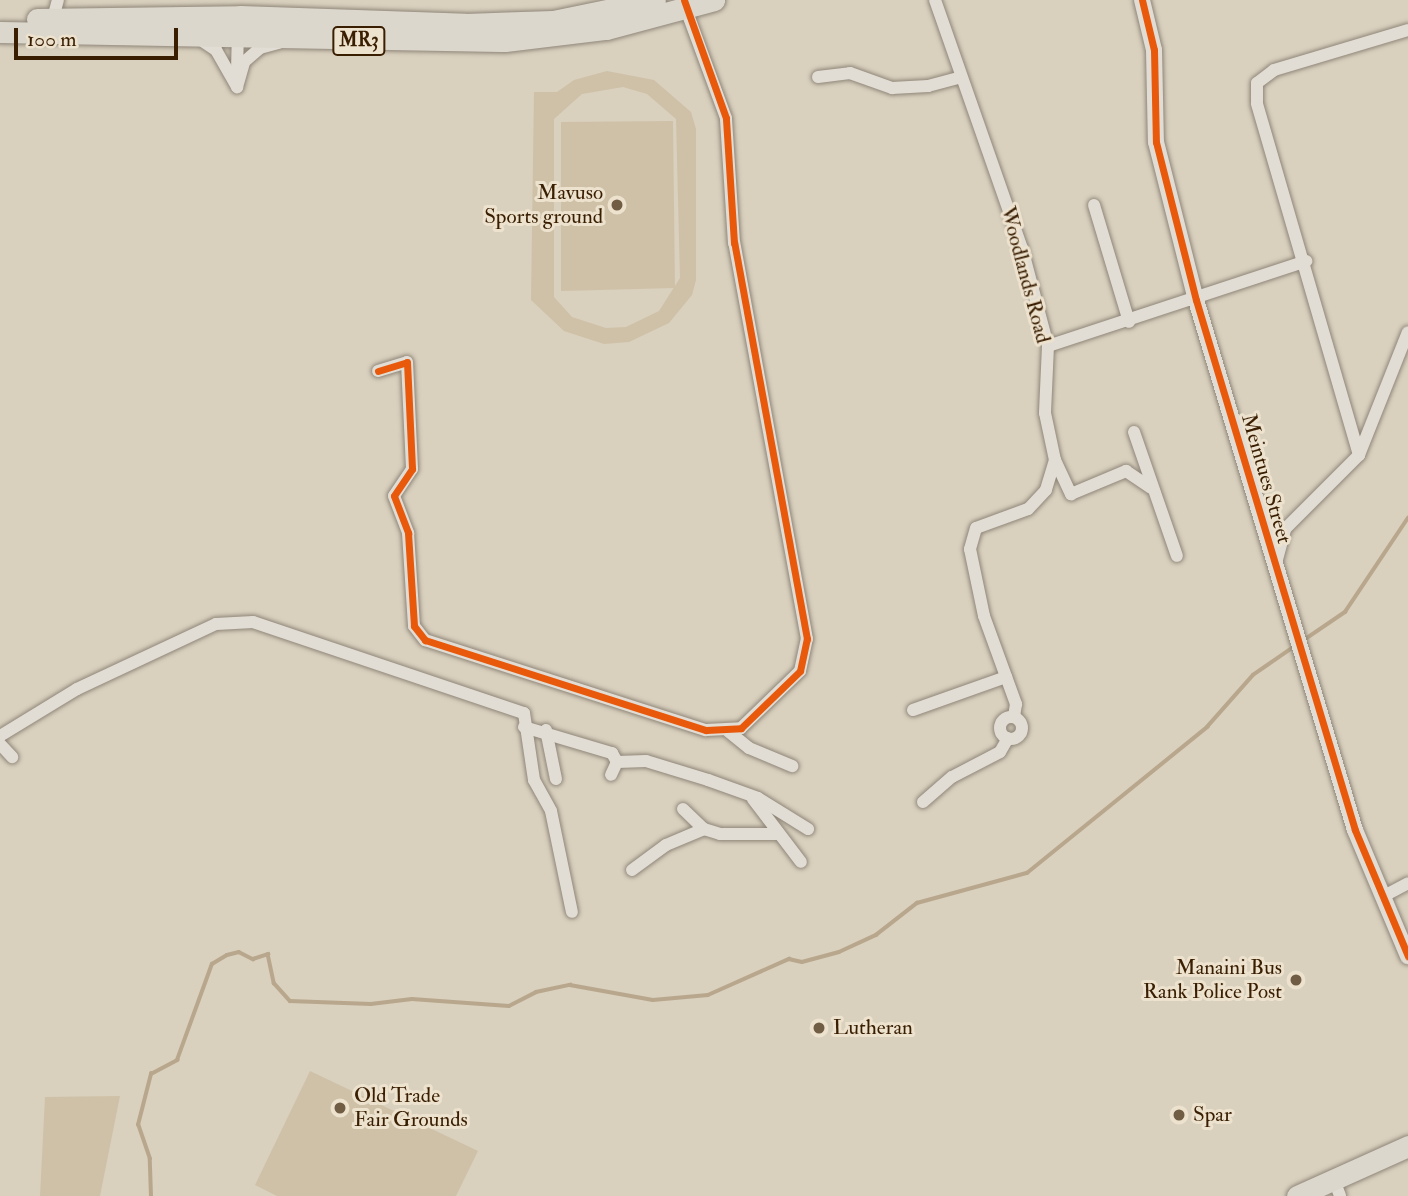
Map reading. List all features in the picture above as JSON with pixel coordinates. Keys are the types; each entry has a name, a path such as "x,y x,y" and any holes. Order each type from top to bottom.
{"main road":[{"name":"MR3","path":"0,18 240,16 465,24 553,20 655,0"},
{"name":"MR3","path":"0,32 54,17 198,37 237,39 553,37 714,0"},
{"path":"1297,1196 1337,1188 1408,1146"}],"street":[{"name":"Woodlands Road","path":"935,0 1022,248 1048,346 1045,413 1055,460 1071,494 1126,471 1151,488"},
{"name":"Meintues Street","path":"1142,0 1154,50 1156,142 1196,300 1311,686 1342,770 1355,830 1408,956"},
{"path":"378,371 407,362 412,469 394,496 408,533 414,626 425,640 693,726 728,731 741,728 800,671 807,639 734,243 726,118 684,5"},
{"path":"237,88 240,16"},
{"path":"1359,455 1306,261 1256,103 1257,83 1274,70 1408,30"},
{"path":"198,37 216,50 237,88"},
{"path":"237,88 244,62 260,48 335,40"},
{"path":"818,77 850,73 892,88 928,86 961,76"},
{"path":"1094,205 1129,323"},
{"path":"1048,346 1129,323 1306,261"},
{"path":"1275,569 1285,529 1359,455 1408,332"},
{"path":"1134,432 1151,488 1177,556"},
{"path":"923,802 952,777 1000,752 1008,738 1000,725 1014,718 1016,704 984,616 971,549 976,528 1028,509 1046,490 1055,460"},
{"path":"0,736 77,690 231,621 253,622 524,713 534,780 551,811 572,912"},
{"path":"913,710 1006,677"},
{"path":"524,727 546,730 600,747 617,762 646,761 747,795 808,829"},
{"path":"546,730 556,779"},
{"path":"728,731 749,748 792,766"},
{"path":"0,744 12,757"},
{"path":"611,775 617,762"},
{"path":"747,795 801,862"},
{"path":"683,809 704,829 741,836 778,834"},
{"path":"632,870 666,845 704,829"},
{"path":"1384,896 1408,883"}],"shaded area":[{"path":"607,71 654,80 691,112 696,129 696,280 692,295 669,323 629,342 604,344 564,331 531,300 534,92 557,92 574,80","holes":["623,87 647,94 676,119 680,278 659,311 626,327 606,328 572,317 554,297 554,119 582,94"]},
{"name":"Mavuso Sports ground","path":"673,121 675,288 561,291 561,122"},
{"name":"Old Trade Fair Grounds","path":"310,1071 478,1151 456,1196 277,1196 255,1185"},
{"path":"120,1096 100,1196 40,1196 45,1097"}],"waterway":[{"path":"1304,640 1345,612 1408,518"},
{"path":"151,1196 150,1159 138,1125 151,1074 177,1060 212,964 227,955 239,952 253,959 268,954 274,983 290,1001 371,1004 412,999 509,1006 536,992 570,985 653,1000 708,995 789,959 802,962 839,952 876,935 917,903 1027,873 1207,727 1253,675 1295,646"}],"cycle path":[{"path":"378,371 407,362 412,469 394,496 408,533 414,626 425,640 706,730 741,728 800,671 807,639 734,243 726,118 684,0"},
{"path":"1142,0 1154,50 1156,142 1196,300 1355,830 1408,956"}],"place":[{"name":"Mavuso Sports ground","path":"617,205"},
{"name":"Manaini Bus Rank Police Post","path":"1296,980"},
{"name":"Lutheran","path":"819,1028"},
{"name":"Old Trade Fair Grounds","path":"340,1108"},
{"name":"Spar","path":"1179,1115"}]}
